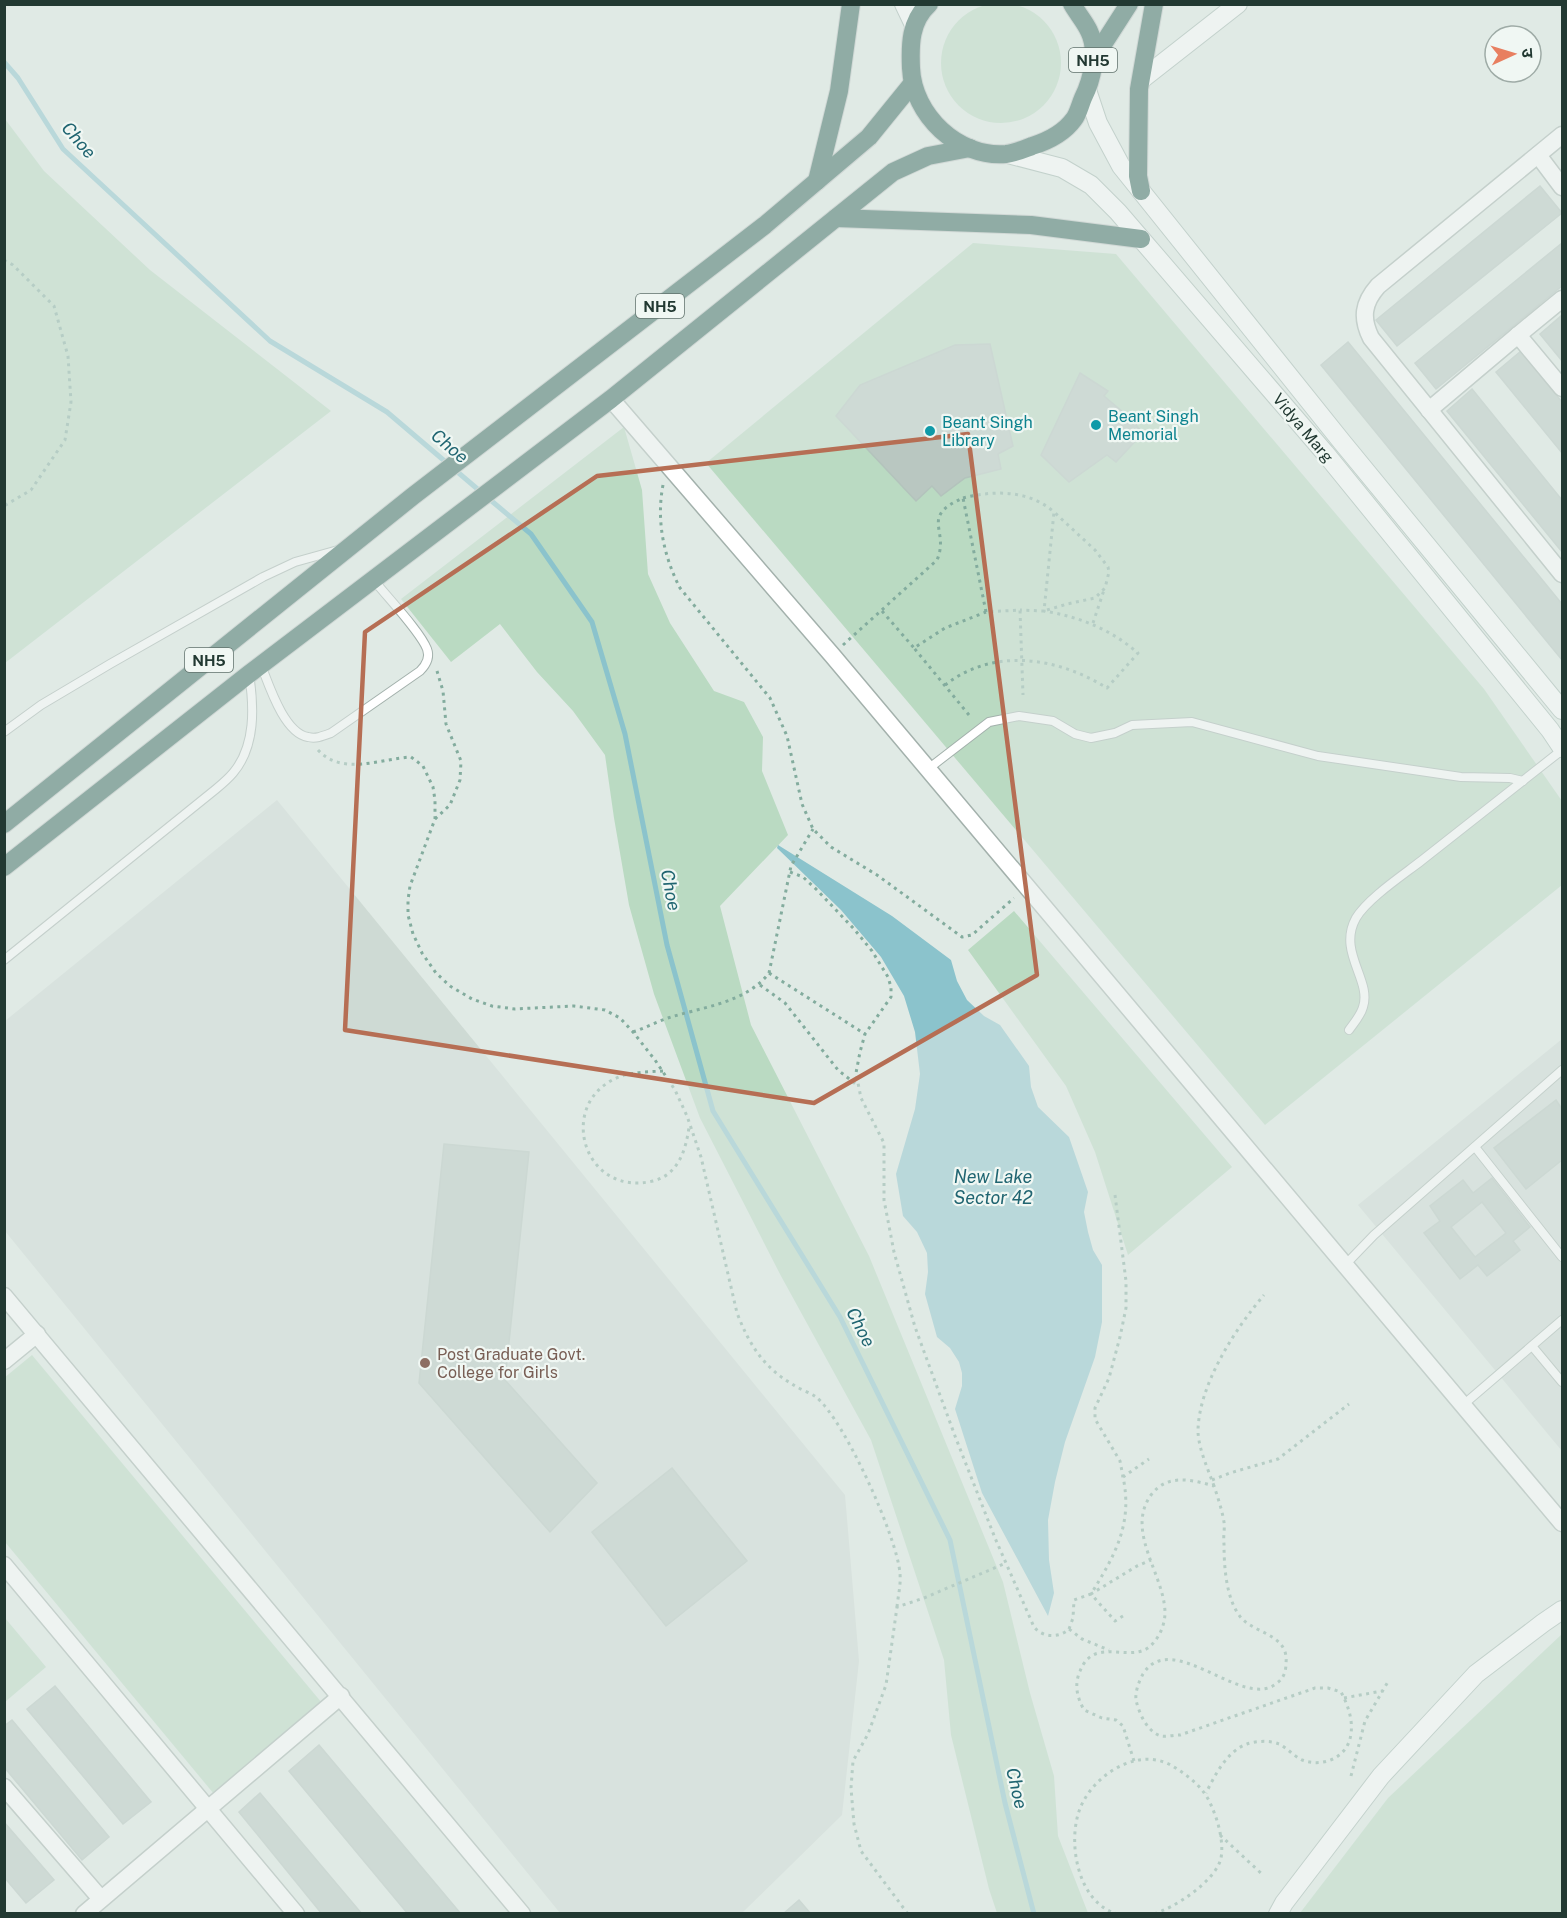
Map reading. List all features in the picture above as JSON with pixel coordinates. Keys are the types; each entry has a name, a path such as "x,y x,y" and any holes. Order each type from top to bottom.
{"highway":[{"path":"817,181 839,91 851,4"},
{"name":"NH5","path":"929,4 914,25 910,45 912,84 925,113 943,132 970,148 988,153 1008,154 1051,140 1075,119 1087,90 1094,47 1090,32 1072,4"},
{"name":"NH5","path":"1093,60 1129,4"},
{"path":"1141,191 1138,165 1141,80 1154,4"},
{"name":"NH5","path":"4,824 413,496 765,225 869,136 912,84"},
{"name":"NH5","path":"4,867 255,669 611,399 893,172 928,156 970,148"},
{"path":"836,218 1031,225 1141,239"}],"main road":[{"path":"904,4 914,25"},
{"path":"1141,80 1238,4"},
{"name":"Vidya Marg","path":"1087,90 1102,131 1121,166 1342,442 1563,710"},
{"name":"Vidya Marg","path":"1008,154 1062,168 1091,185 1141,239 1325,453 1563,749"},
{"path":"1278,1914 1381,1776 1476,1674 1563,1610"}],"street":[{"path":"1563,135 1378,286 1366,303 1364,320 1371,338 1563,574"},
{"path":"1538,155 1563,187"},
{"path":"1429,410 1563,299"},
{"path":"1518,334 1563,388"},
{"path":"611,399 832,655 1563,1522"},
{"path":"4,1296 522,1914"},
{"path":"4,1360 37,1334"},
{"path":"4,1565 296,1914"},
{"path":"84,1914 341,1696"},
{"path":"4,1787 101,1899"}],"lane":[{"path":"4,732 41,705 100,669 263,577 295,562 350,546"},
{"path":"255,669 293,728 306,737 316,738 331,733 420,671 426,664 427,650 373,579"},
{"path":"4,960 234,772 246,751 251,731 255,669"},
{"path":"928,769 989,722 1019,716 1053,721 1075,734 1091,738 1115,734 1132,725 1192,722 1318,756 1461,777 1510,778 1523,781"},
{"path":"1349,1030 1363,1009 1365,998 1350,946 1350,932 1356,917 1372,900 1563,749"},
{"path":"1346,1264 1374,1235 1563,1070"},
{"path":"1475,1147 1563,1257"},
{"path":"1462,1405 1563,1320"},
{"path":"1532,1346 1563,1382"}],"path":[{"path":"4,260 13,265 54,306 68,356 71,402 65,440 31,490 4,506"},
{"path":"669,468 663,488 661,522 663,544 670,570 680,588 770,698 787,736 802,804 813,829 831,847 877,875 962,937 972,935 1026,887"},
{"path":"832,655 937,560 941,546 939,515 948,506 963,498 990,494 1017,494 1031,497 1045,504 1095,550 1108,567 1108,580 1092,624"},
{"path":"963,498 986,612"},
{"path":"1044,611 1054,512"},
{"path":"1044,611 1095,598 1105,588"},
{"path":"914,648 945,628 986,612 1020,610 1070,615 1111,634 1138,653 1107,688 1085,675 1064,667 1022,660 995,662 981,666 945,685"},
{"path":"1020,610 1023,695"},
{"path":"882,611 969,715"},
{"path":"427,650 440,678 446,724 461,761 460,780 450,805 435,819"},
{"path":"306,737 325,757 335,761 364,764 411,758 423,766 433,787 435,819 410,886 408,915 413,934 422,953 436,973 450,986 472,999 492,1006 515,1009 574,1006 605,1010 620,1018 633,1032 675,1090 701,1157 737,1313 746,1337 770,1370 817,1398 839,1428 862,1467 893,1543 901,1575 886,1685 868,1734 853,1761 851,1788 854,1824 861,1851 908,1914"},
{"path":"633,1032 666,1019 742,996 760,985 769,973 791,866 813,829"},
{"path":"790,873 803,877 854,929 882,966 891,987 891,997 866,1034 856,1073 861,1098 884,1143 883,1183 887,1217 903,1288 959,1446 1006,1563 1038,1632 1059,1635 1069,1629 1073,1618 1074,1600 1091,1594 1151,1560"},
{"path":"769,973 866,1034"},
{"path":"760,985 785,1003 838,1070 859,1087"},
{"path":"663,1071 623,1075 607,1083 594,1095 585,1111 586,1147 594,1162 605,1175 624,1183 640,1184 659,1179 672,1171 684,1153 689,1124"},
{"path":"1091,1594 1119,1543 1128,1498 1120,1461 1095,1419 1095,1408 1109,1378 1126,1308 1126,1281 1115,1195"},
{"path":"1206,1793 1223,1763 1244,1745 1278,1743 1303,1760 1330,1761 1339,1756 1348,1743 1351,1730 1350,1713 1341,1692 1328,1688 1315,1688 1180,1735 1162,1736 1150,1729 1142,1716 1136,1698 1139,1682 1147,1669 1158,1662 1184,1661 1234,1684 1253,1690 1266,1689 1277,1684 1286,1673 1287,1656 1276,1638 1252,1628 1239,1616 1232,1600 1226,1573 1224,1524 1198,1434 1207,1390 1234,1337 1251,1310 1264,1295"},
{"path":"1212,1480 1278,1459 1348,1404"},
{"path":"1123,1477 1149,1459"},
{"path":"1069,1629 1089,1642 1111,1650 1129,1653 1142,1652 1153,1644 1163,1625 1165,1612 1141,1516 1145,1504 1156,1489 1179,1479 1214,1486"},
{"path":"897,1606 924,1598 1006,1563"},
{"path":"1091,1594 1115,1621 1123,1616"},
{"path":"1111,1650 1096,1653 1087,1659 1076,1679 1077,1692 1084,1710 1102,1718 1116,1720 1123,1726 1134,1761"},
{"path":"1351,1776 1365,1721 1389,1680"},
{"path":"1344,1698 1382,1691"},
{"path":"1118,1914 1099,1904 1081,1881 1075,1850 1077,1817 1083,1802 1098,1782 1122,1765 1147,1759 1166,1761 1192,1779 1206,1793 1220,1835 1221,1860 1204,1882 1167,1910 1152,1914"},
{"path":"1220,1835 1263,1875"}],"highlighted area":[{"path":"968,434 1037,975 814,1103 345,1030 365,632 597,476"}],"shaded area":[{"name":"Post Graduate Govt. College for Girls","path":"277,800 845,1495 859,1661 842,1815 742,1913 560,1913 5,1231 5,1021"},
{"path":"1562,1039 1562,1451 1358,1205"}],"green space":[{"path":"1001,3 1024,7 1044,20 1057,40 1061,63 1057,86 1044,106 1024,119 1001,123 978,119 958,106 945,86 941,63 945,40 958,20 978,7"},
{"path":"5,119 44,171 150,270 331,411 5,663"},
{"path":"973,243 1116,254 1484,689 1562,801 1562,885 1265,1125 706,463"},
{"path":"624,427 642,490 648,574 670,623 714,691 744,702 763,737 762,771 788,835 720,906 751,1025 869,1256 1003,1582 1030,1693 1054,1776 1058,1836 1088,1913 997,1913 951,1735 944,1660 871,1440 781,1276 700,1118 654,994 629,905 605,755 573,711 537,672 500,624 451,662 401,599"},
{"path":"1014,911 1232,1167 1128,1255 1095,1152 1066,1086 968,950"},
{"path":"32,1355 322,1703 214,1794 5,1542 4,1378"},
{"path":"5,1618 46,1667 4,1702"},
{"path":"1562,1634 1562,1913 1300,1913 1388,1798"}],"water":[{"name":"New Lake Sector 42","path":"778,845 892,916 951,960 957,981 967,1000 984,1016 1000,1025 1029,1066 1031,1087 1038,1107 1069,1137 1088,1192 1084,1212 1088,1232 1093,1250 1102,1265 1102,1322 1095,1357 1065,1442 1048,1520 1049,1560 1054,1593 1048,1616 982,1493 955,1409 962,1386 959,1362 950,1348 937,1337 925,1294 928,1272 927,1253 917,1232 903,1216 896,1174 915,1109 920,1074 915,1032 904,996 881,957 841,910 777,848"}],"building":[{"path":"1540,186 1562,213 1397,346 1376,320"},
{"path":"1562,243 1562,286 1436,389 1415,363"},
{"path":"1561,316 1562,318 1562,361 1540,334"},
{"path":"1348,342 1562,604 1562,660 1321,365"},
{"name":"Beant Singh Library","path":"990,344 1013,446 998,454 1001,469 965,478 941,496 932,486 916,501 836,416 860,385 955,345"},
{"path":"1521,351 1562,402 1562,453 1496,372"},
{"name":"Beant Singh Memorial","path":"1080,373 1108,391 1104,396 1130,418 1143,433 1116,462 1107,455 1069,482 1041,455"},
{"path":"1472,389 1562,500 1562,552 1447,411"},
{"path":"1556,1100 1562,1109 1562,1160 1526,1189 1494,1148"},
{"path":"444,1144 529,1152 505,1380 597,1483 550,1532 419,1383"},
{"path":"1492,1178 1530,1227 1513,1241 1520,1250 1487,1276 1478,1265 1460,1279 1424,1233 1440,1221 1430,1206 1463,1180 1473,1193","holes":["1482,1202 1506,1233 1475,1257 1451,1227"]},
{"path":"672,1468 747,1561 666,1626 592,1532"},
{"path":"55,1686 151,1802 123,1824 27,1709"},
{"path":"12,1720 109,1837 82,1860 4,1767 4,1726"},
{"path":"319,1745 461,1914 408,1914 289,1771"},
{"path":"260,1793 362,1914 322,1914 239,1812"},
{"path":"4,1822 54,1880 26,1903 4,1877"},
{"path":"799,1900 811,1914 783,1914"}],"waterway":[{"name":"Choe","path":"4,62 18,78 63,149 270,341 387,412 481,492"},
{"name":"Choe","path":"488,498 531,534 592,622 625,734 667,945 713,1111 840,1317 950,1540 1005,1803 1034,1914"}],"place":[{"name":"Beant Singh Memorial","path":"1096,425"},
{"name":"Beant Singh Library","path":"930,431"},
{"name":"Post Graduate Govt. College for Girls","path":"425,1363"}]}
